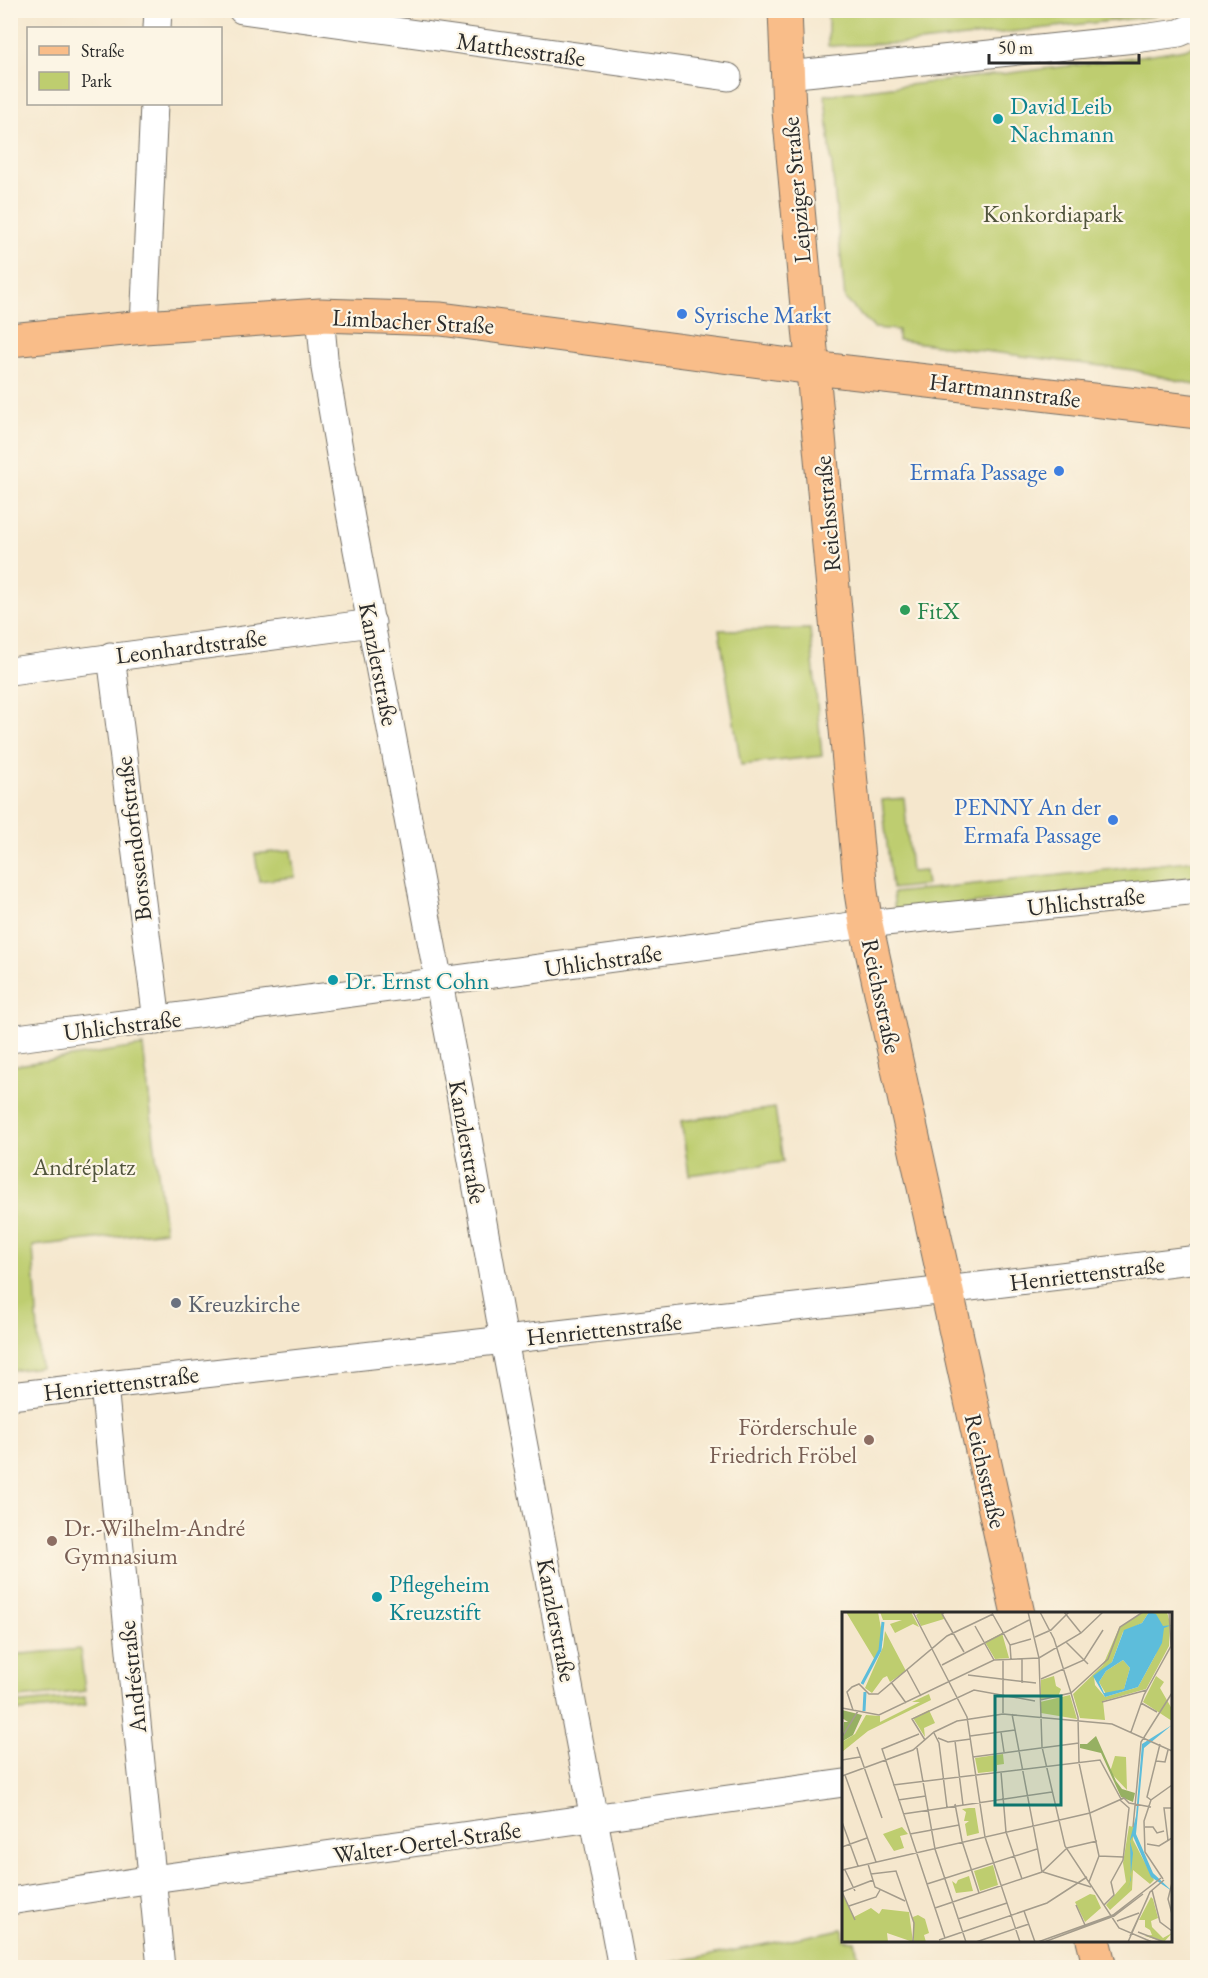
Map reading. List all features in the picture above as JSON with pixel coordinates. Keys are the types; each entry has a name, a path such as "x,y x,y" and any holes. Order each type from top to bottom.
{"main road":[{"name":"Leipziger Straße","path":"785,10 787,75 813,368"},
{"name":"Limbacher Straße","path":"10,340 144,327 320,315 381,316 474,322 813,368"},
{"name":"Hartmannstraße","path":"813,368 1197,412"},
{"name":"Reichsstraße","path":"813,368 861,892 866,924 1018,1612"},
{"path":"1093,1942 1100,1968"}],"street":[{"path":"158,10 158,27"},
{"name":"Matthesstraße","path":"242,10 728,77"},
{"path":"787,75 1135,39 1179,33 1197,25"},
{"path":"144,327 154,105"},
{"name":"Kanzlerstraße","path":"320,315 325,368 351,518 622,1968"},
{"name":"Leonhardtstraße","path":"10,671 372,623"},
{"name":"Borssendorfstraße","path":"111,656 157,1021"},
{"name":"Uhlichstraße","path":"10,1040 866,924 1197,890"},
{"name":"Henriettenstraße","path":"10,1396 946,1290 1197,1259"},
{"name":"Andréstraße","path":"104,1386 161,1968"},
{"name":"Walter-Oertel-Straße","path":"10,1901 153,1879 842,1784"}],"green space":[{"path":"828,11 1154,11 1155,16 911,43 828,46"},
{"name":"Konkordiapark","path":"1197,44 1197,385 1133,370 898,340 898,330 874,328 845,299 825,95 1102,62 1185,49"},
{"path":"810,629 822,756 741,765 719,630"},
{"path":"904,798 911,872 925,871 927,885 892,889 882,800"},
{"path":"291,850 295,877 259,881 255,854"},
{"path":"1197,860 1197,877 895,913 893,893"},
{"name":"Andréplatz","path":"143,1046 165,1231 33,1246 40,1367 11,1371 11,1066"},
{"path":"775,1108 783,1162 689,1175 681,1121"},
{"path":"80,1649 85,1691 11,1699 11,1655"},
{"path":"85,1697 86,1705 11,1712 11,1704"},
{"path":"842,1929 842,1942 855,1942 860,1967 649,1967"}],"place":[{"name":"David Leib Nachmann","path":"998,119"},
{"name":"Syrische Markt","path":"682,314"},
{"name":"Ermafa Passage","path":"1059,471"},
{"name":"FitX","path":"905,610"},
{"name":"PENNY An der Ermafa Passage","path":"1113,820"},
{"name":"Dr. Ernst Cohn","path":"333,980"},
{"name":"Kreuzkirche","path":"176,1303"},
{"name":"Förderschule Friedrich Fröbel","path":"869,1440"},
{"name":"Dr.-Wilhelm-André Gymnasium","path":"52,1541"},
{"name":"Pflegeheim Kreuzstift","path":"377,1597"}]}
